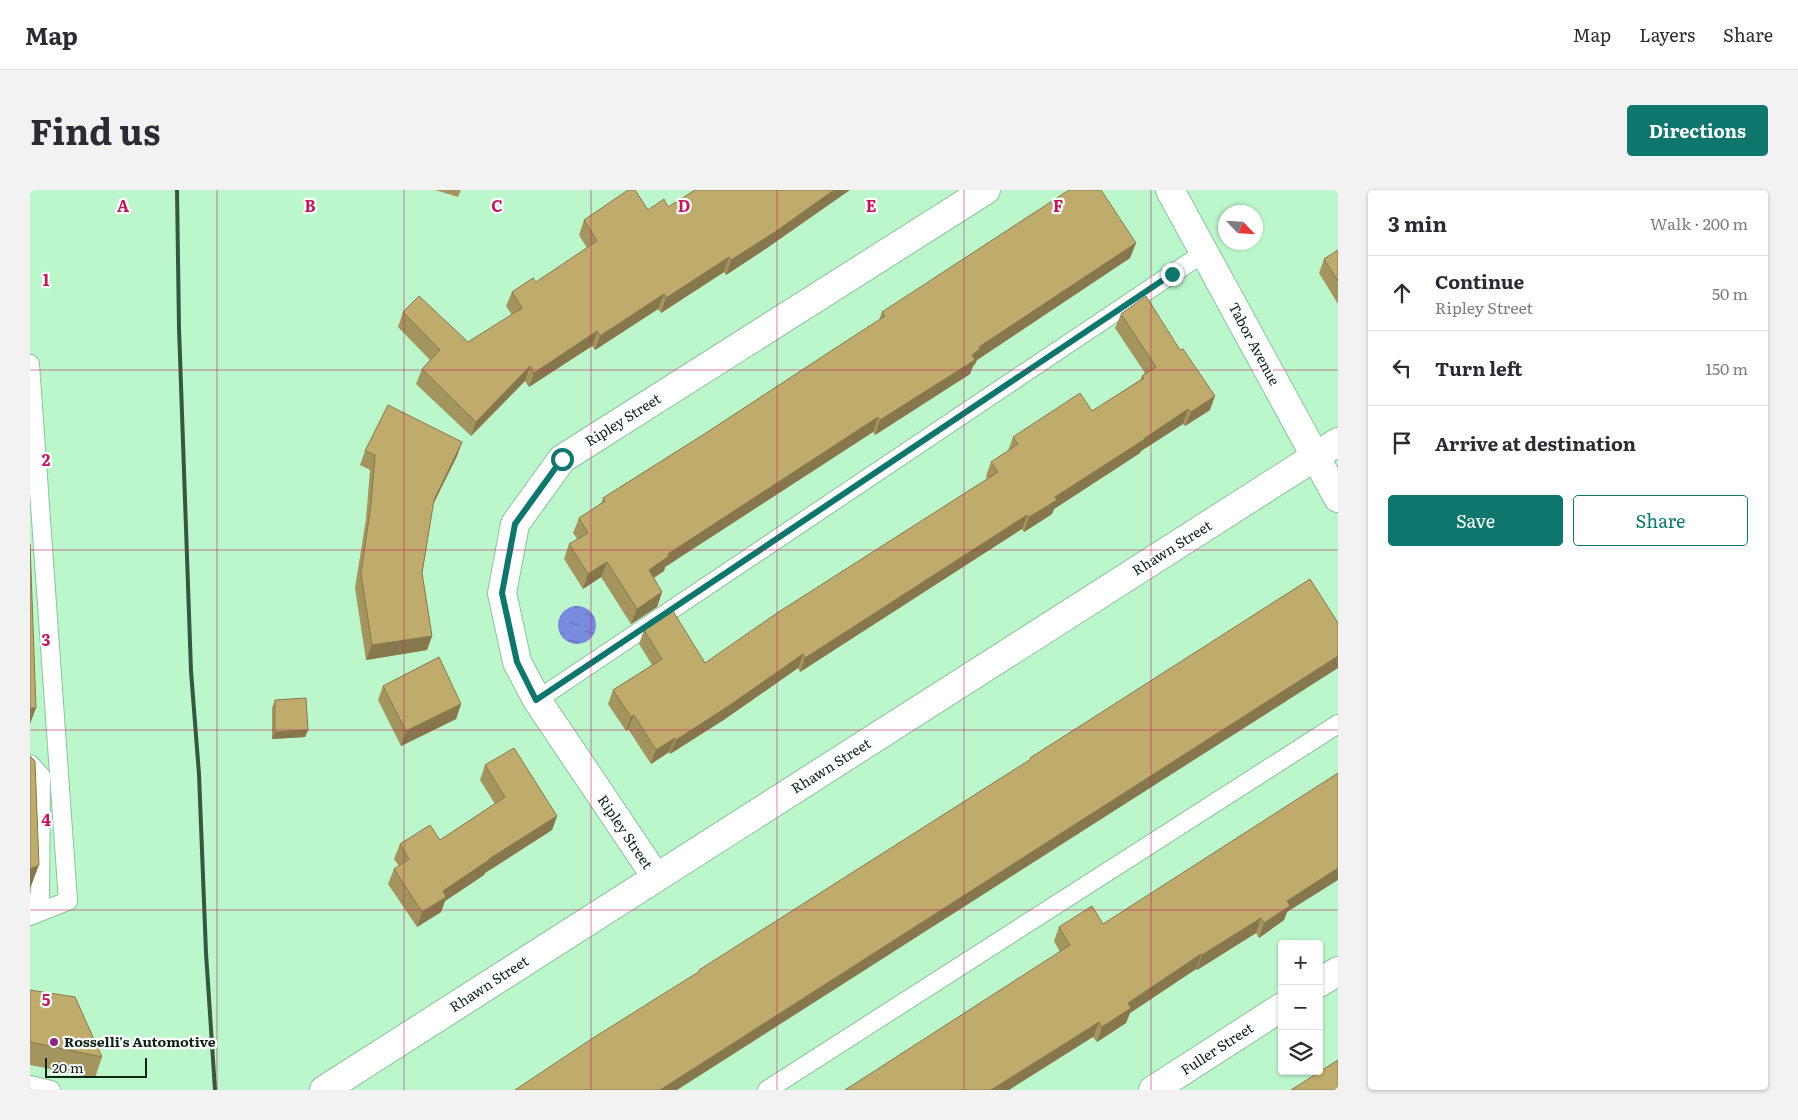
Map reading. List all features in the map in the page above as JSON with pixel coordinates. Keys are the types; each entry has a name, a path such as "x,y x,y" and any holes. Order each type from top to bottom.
{"street":[{"name":"Ripley Street","path":"656,877 536,700 517,662 502,593 515,524 562,459 986,190"},
{"name":"Tabor Avenue","path":"1170,190 1205,252 1327,450 1338,498"},
{"name":"Rhawn Street","path":"324,1090 1327,450"},
{"path":"1323,980 1338,971"},
{"name":"Fuller Street","path":"1153,1090 1278,1010"}],"lane":[{"path":"536,700 1205,252"},
{"path":"30,364 68,901 30,916"},
{"path":"767,1090 1338,724"},
{"path":"30,764 41,776 41,785 40,900 30,903"},
{"path":"30,1085 51,1090"}],"water":[{"path":"577,606 591,611 596,625 591,639 577,644 563,639 558,625 563,611"}],"building":[{"path":"628,190 635,190 648,210 664,199 668,207 695,190 834,190 775,232 731,260 729,257 666,298 664,294 600,336 597,331 534,373 530,366 476,422 422,369 440,350 403,312 419,296 468,342 522,308 512,292 533,278 536,282 597,241 584,220"},
{"path":"1069,190 1101,190 1136,243 979,347 980,349 972,355 975,360 880,420 878,417 668,554 669,556 649,570 662,592 637,609 607,562 588,574 569,544 588,533 579,518 605,501 603,498 885,316 882,312"},
{"path":"1338,250 1338,281 1324,259"},
{"path":"1146,296 1180,350 1183,349 1215,396 1191,412 1188,409 1055,497 1057,500 1029,517 1027,515 805,658 803,654 730,705 676,740 675,738 656,750 634,715 631,717 613,690 662,659 644,630 673,611 705,663 777,613 998,472 991,462 1018,444 1013,437 1080,393 1092,411 1144,378 1142,376 1156,367 1121,314"},
{"path":"388,405 462,442 434,500 422,573 432,636 372,645 361,574 371,504 375,455 365,451"},
{"path":"30,544 36,708 30,708"},
{"path":"1310,579 1338,623 1338,656 660,1090 515,1090 593,1038"},
{"path":"439,657 461,704 406,731 383,686"},
{"path":"306,698 308,730 275,732 275,700"},
{"path":"514,748 557,816 443,891 446,897 422,912 394,869 409,859 400,844 430,825 440,840 505,797 485,765"},
{"path":"30,756 35,761 39,865 30,869"},
{"path":"1338,773 1338,868 1287,901 1290,906 1264,923 1261,918 1201,954 1128,1003 1131,1008 1102,1027 1099,1022 991,1090 845,1090 1070,945 1059,927 1092,906 1103,924"},
{"path":"30,990 75,997 102,1057 30,1042"},
{"path":"1338,1060 1338,1090 1291,1090 1314,1075 1323,1075 1323,1070"}],"railway":[{"path":"177,190 179,328 191,671 199,774 206,953 215,1090"}],"place":[{"name":"Rosselli's Automotive","path":"54,1042"}],"route":[{"path":"562,459 515,524 502,593 517,662 536,700 1172,274"}]}
